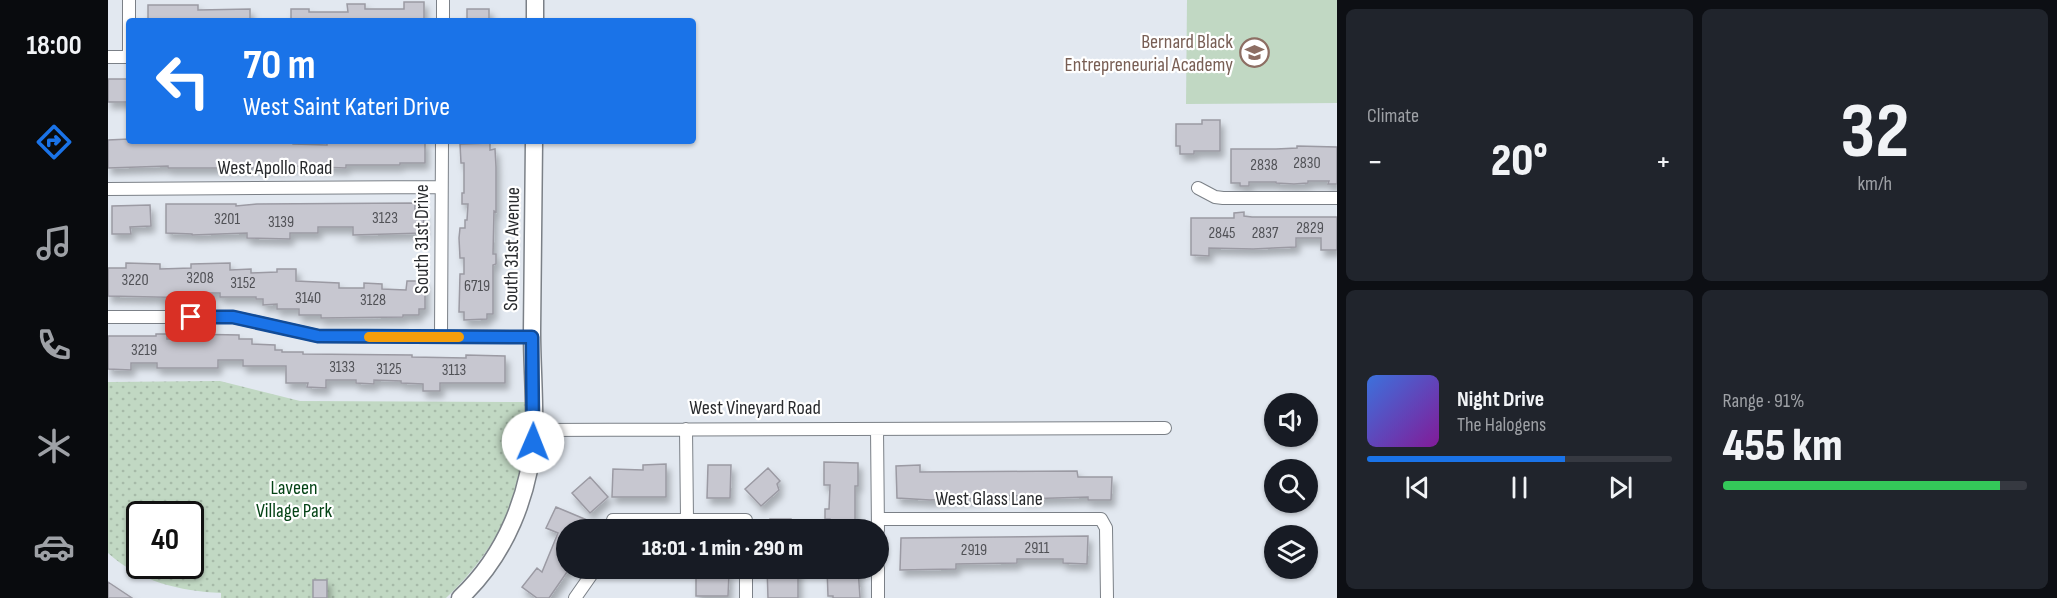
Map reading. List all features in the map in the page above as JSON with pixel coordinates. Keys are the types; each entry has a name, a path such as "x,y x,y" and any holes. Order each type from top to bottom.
{"street":[{"path":"129,0 129,18"},
{"path":"443,0 443,18"},
{"path":"535,0 535,18"},
{"path":"108,57 126,57"},
{"name":"South 31st Drive","path":"441,338 442,144"},
{"name":"South 31st Avenue","path":"534,144 532,337 534,430"},
{"name":"West Apollo Road","path":"108,189 441,187"},
{"path":"1198,188 1215,197 1223,198 1337,198"},
{"path":"108,317 233,317 318,336 532,337"},
{"name":"West Vineyard Road","path":"534,430 1165,428"},
{"path":"686,429 687,519"},
{"path":"877,429 878,519"},
{"path":"460,598 474,585 490,564 518,512 527,478 534,430"},
{"name":"West Glass Lane","path":"889,524 1101,519 1106,528 1107,598"},
{"path":"574,598 588,579"},
{"path":"746,579 746,598"},
{"path":"878,579 878,598"}],"green space":[{"name":"Bernard Black Entrepreneurial Academy","path":"1187,0 1337,0 1337,103 1186,104"},
{"name":"Laveen Village Park","path":"220,381 300,401 526,402 525,447 520,475 507,514 487,550 446,598 221,598 221,593 191,590 150,579 204,579 204,501 126,501 126,567 108,553 108,382"}],"building":[{"path":"404,2 424,2 424,18 291,18 291,9 309,9 309,12 348,12 347,4 365,4 365,9 404,9"},
{"path":"148,5 198,5 198,10 250,9 250,18 148,18"},
{"path":"467,9 489,9 489,18 467,18"},
{"path":"108,79 126,79 126,102 108,102"},
{"path":"1202,120 1220,120 1220,151 1194,151 1194,154 1180,154 1180,146 1176,146 1176,124 1202,124"},
{"path":"126,139 126,144 425,144 425,163 346,165 346,168 289,166 168,168 168,166 108,168 108,140"},
{"path":"460,144 490,144 490,150 495,149 496,212 494,211 493,254 496,254 496,264 493,265 493,314 487,314 487,319 464,320 464,312 459,312 460,274 464,274 464,258 460,258 459,238 460,228 465,228 468,204 462,204 464,163 461,163"},
{"path":"1297,146 1337,147 1337,184 1328,184 1329,181 1294,184 1249,182 1249,186 1231,183 1231,149 1276,149 1297,148"},
{"path":"415,203 415,210 423,210 424,233 353,235 353,227 318,227 318,233 290,233 290,239 247,238 247,233 192,235 166,233 166,204 236,204 236,206"},
{"path":"150,205 151,226 130,227 131,234 112,234 112,206"},
{"path":"1244,212 1244,216 1252,217 1337,217 1337,250 1321,250 1321,238 1296,238 1296,247 1209,248 1209,256 1191,255 1191,218 1234,218 1234,213"},
{"path":"126,263 160,264 160,269 191,268 191,264 230,263 230,270 251,269 251,273 296,269 296,281 339,283 339,288 364,288 364,283 382,284 382,289 406,290 407,281 425,281 425,309 419,309 419,315 403,315 403,317 321,318 321,315 299,315 299,309 277,309 277,304 263,305 263,299 256,299 256,297 220,297 220,293 202,293 202,298 108,296 108,268 126,268"},
{"path":"156,334 167,334 167,339 186,339 186,334 239,335 239,339 252,339 252,344 275,345 275,350 303,352 303,354 466,358 466,355 505,356 505,383 440,383 440,391 423,391 423,384 374,380 374,384 356,383 356,380 326,380 326,388 307,387 308,383 286,383 286,366 243,366 243,360 218,360 218,368 157,368 157,363 131,363 131,370 108,369 108,336 156,336"},
{"path":"824,462 858,463 855,519 825,519 825,509 829,509 830,485 824,485"},
{"path":"666,464 666,497 612,497 613,469 643,470 643,465"},
{"path":"708,465 731,465 730,498 707,498"},
{"path":"920,465 920,472 1077,471 1078,477 1112,477 1111,500 1088,500 1088,497 1022,499 1022,496 984,495 984,498 930,500 897,498 896,466"},
{"path":"768,468 780,481 777,484 779,490 761,506 745,489"},
{"path":"590,477 608,497 590,513 572,493"},
{"path":"556,507 585,519 556,519 556,532 546,528"},
{"path":"1088,536 1087,564 1063,563 1063,559 1017,559 1017,563 956,564 956,569 900,570 901,538"},
{"path":"556,538 556,579 562,579 549,598 537,598 522,587 537,568 542,572"},
{"path":"696,579 729,579 728,596 696,596"},
{"path":"767,579 798,579 798,598 768,598"},
{"path":"827,579 859,579 860,598 828,596"},
{"path":"313,580 327,580 327,598 313,598"},
{"path":"108,582 132,598 108,598"}],"slow traffic":[{"path":"369,337 459,337"}],"place":[{"name":"Bernard Black Entrepreneurial Academy","path":"1254,53"}],"route":[{"path":"191,317 233,317 318,336 532,337 533,442"}]}
